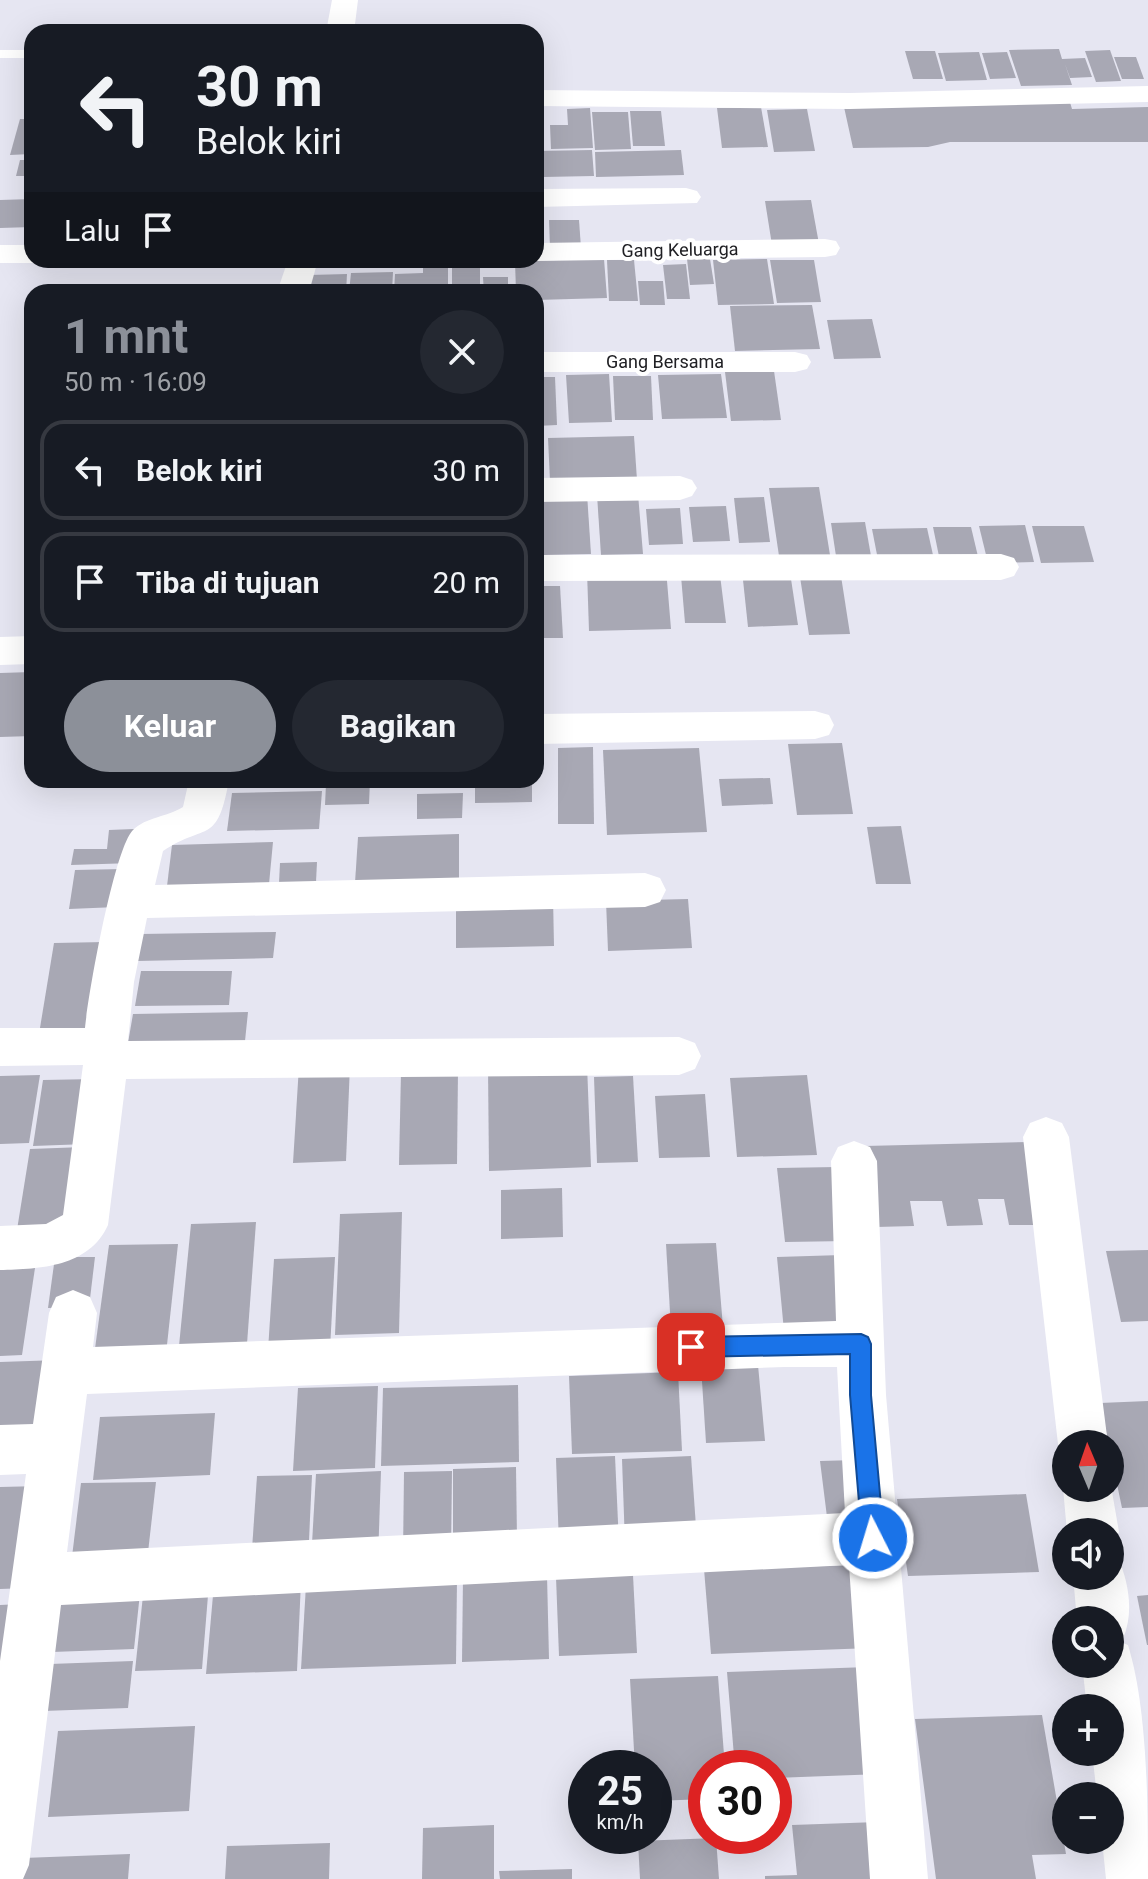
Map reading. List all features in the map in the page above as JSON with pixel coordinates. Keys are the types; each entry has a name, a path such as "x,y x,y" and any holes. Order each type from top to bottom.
{"street":[{"path":"341,24 345,0"},
{"path":"544,98 850,101 1148,94"},
{"path":"544,198 686,197"},
{"name":"Gang Keluarga","path":"544,252 825,248"},
{"path":"0,254 24,254"},
{"name":"Gang Bersama","path":"544,362 795,362"},
{"path":"544,490 680,488"},
{"path":"544,568 1001,567"},
{"path":"0,651 24,650"},
{"path":"544,729 815,725"},
{"path":"0,1248 41,1247 64,1242 85,1225 106,1053 131,902 146,841 194,819 202,811 207,788"},
{"path":"131,902 645,890"},
{"path":"0,1047 106,1053 679,1056"},
{"path":"1046,1137 1081,1430"},
{"path":"854,1161 861,1395 899,1879"},
{"path":"0,1865 10,1711 37,1580 73,1313"},
{"path":"65,1371 752,1345 861,1344"},
{"path":"0,1450 53,1448"},
{"path":"37,1580 873,1538"},
{"path":"1111,1678 1135,1879"}],"lane":[{"path":"0,54 24,54"}],"building":[{"path":"1059,49 1062,59 1085,58 1092,77 1070,78 1065,64 1072,85 1021,86 1009,50"},
{"path":"1110,50 1121,81 1096,82 1085,51"},
{"path":"905,51 935,51 943,79 913,79"},
{"path":"979,52 987,80 946,81 938,53"},
{"path":"1007,52 1016,78 990,79 982,53"},
{"path":"1114,57 1136,57 1144,79 1122,79"},
{"path":"1069,99 1072,109 1148,107 1148,142 950,142 928,147 853,148 844,107"},
{"path":"761,107 768,147 722,148 717,108"},
{"path":"590,108 593,148 551,149 550,125 568,125 567,109"},
{"path":"807,109 815,151 774,152 767,110"},
{"path":"630,111 661,111 665,146 633,146"},
{"path":"592,112 628,112 631,149 595,150"},
{"path":"20,119 24,119 24,154 10,155"},
{"path":"592,150 594,176 544,177 544,151"},
{"path":"681,150 684,175 596,177 595,152"},
{"path":"20,160 24,160 24,176 16,176"},
{"path":"24,199 24,227 0,228 0,200"},
{"path":"811,200 819,244 772,245 765,201"},
{"path":"549,220 579,220 581,248 550,248"},
{"path":"604,259 607,298 544,300 544,284 516,284 515,268 544,268 544,260"},
{"path":"687,259 710,259 714,284 690,285"},
{"path":"767,259 774,304 718,305 713,260"},
{"path":"607,260 634,260 638,301 609,301"},
{"path":"770,260 814,260 821,302 777,303"},
{"path":"686,264 690,299 667,299 663,265"},
{"path":"423,268 448,268 448,284 394,284 395,274 423,273"},
{"path":"452,268 480,268 480,284 452,284"},
{"path":"393,272 392,284 350,284 351,273"},
{"path":"347,274 346,284 308,284 309,275"},
{"path":"483,277 508,277 508,284 483,284"},
{"path":"638,281 663,281 665,305 640,305"},
{"path":"812,305 820,349 735,351 730,306"},
{"path":"872,319 881,358 834,359 827,320"},
{"path":"774,371 781,420 731,421 725,372"},
{"path":"609,374 612,422 569,423 566,375"},
{"path":"721,374 727,418 662,419 658,375"},
{"path":"613,376 651,376 653,420 615,420"},
{"path":"544,377 555,377 557,425 544,426"},
{"path":"634,436 637,480 550,481 548,438"},
{"path":"819,487 830,555 779,556 769,488"},
{"path":"587,494 591,554 544,555 544,495"},
{"path":"638,494 643,554 601,555 597,495"},
{"path":"764,497 770,542 739,543 734,498"},
{"path":"726,506 730,541 693,542 689,507"},
{"path":"680,508 683,544 649,545 646,509"},
{"path":"865,522 871,556 836,556 831,523"},
{"path":"1025,525 1034,562 988,563 979,526"},
{"path":"1032,526 1084,526 1094,562 1041,563"},
{"path":"933,527 971,527 980,565 941,566"},
{"path":"927,528 935,564 879,565 872,529"},
{"path":"666,569 671,629 589,631 587,571"},
{"path":"720,575 726,623 685,623 681,576"},
{"path":"841,576 850,634 809,635 800,577"},
{"path":"791,579 798,625 748,627 743,580"},
{"path":"544,586 560,586 563,638 544,638"},
{"path":"24,672 24,736 0,737 0,673"},
{"path":"842,743 853,814 797,815 788,744"},
{"path":"593,747 594,824 558,824 558,748"},
{"path":"699,748 707,832 607,835 603,750"},
{"path":"770,778 773,804 722,806 719,779"},
{"path":"326,788 370,788 369,804 325,805"},
{"path":"475,788 532,788 532,802 475,803"},
{"path":"322,791 319,829 227,831 232,793"},
{"path":"463,793 462,818 417,819 417,794"},
{"path":"901,826 911,884 876,884 867,827"},
{"path":"134,829 133,863 71,865 74,849 107,849 109,830"},
{"path":"459,834 459,881 355,883 358,837"},
{"path":"273,842 269,884 167,886 172,845"},
{"path":"317,862 316,882 279,883 280,863"},
{"path":"123,869 117,907 69,909 75,870"},
{"path":"553,897 554,946 456,948 456,899"},
{"path":"688,899 692,948 608,951 606,901"},
{"path":"276,932 273,958 137,961 140,934"},
{"path":"105,942 91,1038 38,1040 54,943"},
{"path":"141,971 232,971 229,1005 135,1006"},
{"path":"248,1012 245,1041 128,1043 133,1014"},
{"path":"350,1065 346,1161 293,1163 299,1066"},
{"path":"587,1065 591,1167 489,1171 488,1067"},
{"path":"458,1070 457,1164 399,1165 401,1072"},
{"path":"40,1075 29,1143 0,1144 0,1076"},
{"path":"807,1075 817,1155 737,1157 730,1078"},
{"path":"633,1076 638,1162 597,1163 594,1077"},
{"path":"96,1079 87,1144 33,1146 43,1080"},
{"path":"705,1094 710,1157 659,1158 655,1096"},
{"path":"1030,1142 1047,1225 1009,1225 1004,1199 978,1199 983,1225 947,1226 942,1201 910,1201 914,1226 876,1227 865,1146"},
{"path":"84,1147 72,1235 16,1236 30,1149"},
{"path":"837,1167 847,1241 785,1242 777,1168"},
{"path":"562,1188 563,1237 501,1239 501,1190"},
{"path":"402,1212 399,1333 335,1335 340,1214"},
{"path":"256,1222 247,1344 179,1346 191,1224"},
{"path":"716,1243 723,1327 671,1329 666,1244"},
{"path":"178,1244 166,1354 94,1356 109,1245"},
{"path":"1148,1250 1148,1321 1121,1322 1106,1251"},
{"path":"842,1255 851,1329 784,1331 777,1257"},
{"path":"55,1257 95,1257 89,1307 48,1308"},
{"path":"335,1257 330,1349 268,1350 274,1259"},
{"path":"35,1268 22,1355 0,1356 0,1269"},
{"path":"59,1360 48,1443 0,1444 0,1362"},
{"path":"758,1365 765,1441 706,1443 701,1366"},
{"path":"678,1372 682,1451 572,1454 569,1376"},
{"path":"518,1385 519,1462 381,1466 383,1388"},
{"path":"378,1386 375,1468 293,1471 298,1388"},
{"path":"1148,1401 1148,1507 1122,1508 1124,1430 1106,1430 1100,1403"},
{"path":"215,1413 210,1475 93,1480 100,1417"},
{"path":"615,1456 619,1544 559,1546 556,1458"},
{"path":"691,1456 697,1541 625,1544 622,1459"},
{"path":"856,1460 865,1532 829,1533 820,1461"},
{"path":"516,1467 517,1539 453,1541 453,1469"},
{"path":"381,1471 378,1559 311,1561 316,1474"},
{"path":"452,1471 451,1553 403,1555 404,1472"},
{"path":"312,1475 308,1562 251,1564 257,1476"},
{"path":"156,1482 146,1570 70,1573 81,1483"},
{"path":"41,1486 27,1588 0,1589 0,1487"},
{"path":"1026,1494 1039,1572 908,1576 897,1499"},
{"path":"861,1565 872,1648 711,1654 704,1569"},
{"path":"547,1575 549,1659 462,1662 463,1577"},
{"path":"633,1575 637,1653 559,1656 556,1577"},
{"path":"457,1579 456,1664 301,1669 306,1585"},
{"path":"301,1581 297,1671 206,1674 214,1584"},
{"path":"209,1583 202,1669 135,1671 144,1586"},
{"path":"140,1593 134,1649 52,1652 59,1596"},
{"path":"1148,1595 1148,1645 1147,1645 1137,1596"},
{"path":"21,1604 0,1696 0,1605"},
{"path":"133,1661 128,1708 43,1711 50,1664"},
{"path":"868,1667 881,1774 792,1777 792,1750 734,1750 727,1672"},
{"path":"718,1676 724,1750 688,1750 688,1800 672,1800 672,1750 634,1750 630,1679"},
{"path":"1042,1715 1054,1782 1052,1854 1066,1854 1032,1855 1036,1879 936,1879 915,1719"},
{"path":"195,1726 189,1811 48,1817 58,1731"},
{"path":"878,1822 884,1879 765,1879 765,1876 797,1875 792,1825"},
{"path":"494,1825 494,1879 422,1879 423,1828"},
{"path":"688,1839 688,1854 717,1854 719,1879 640,1879 639,1854 672,1854 672,1840"},
{"path":"330,1843 329,1879 225,1879 227,1846"},
{"path":"130,1854 128,1879 20,1879 23,1858"},
{"path":"572,1869 572,1879 500,1879 499,1871"}],"route":[{"path":"691,1347 861,1344 861,1395 873,1538"}]}
